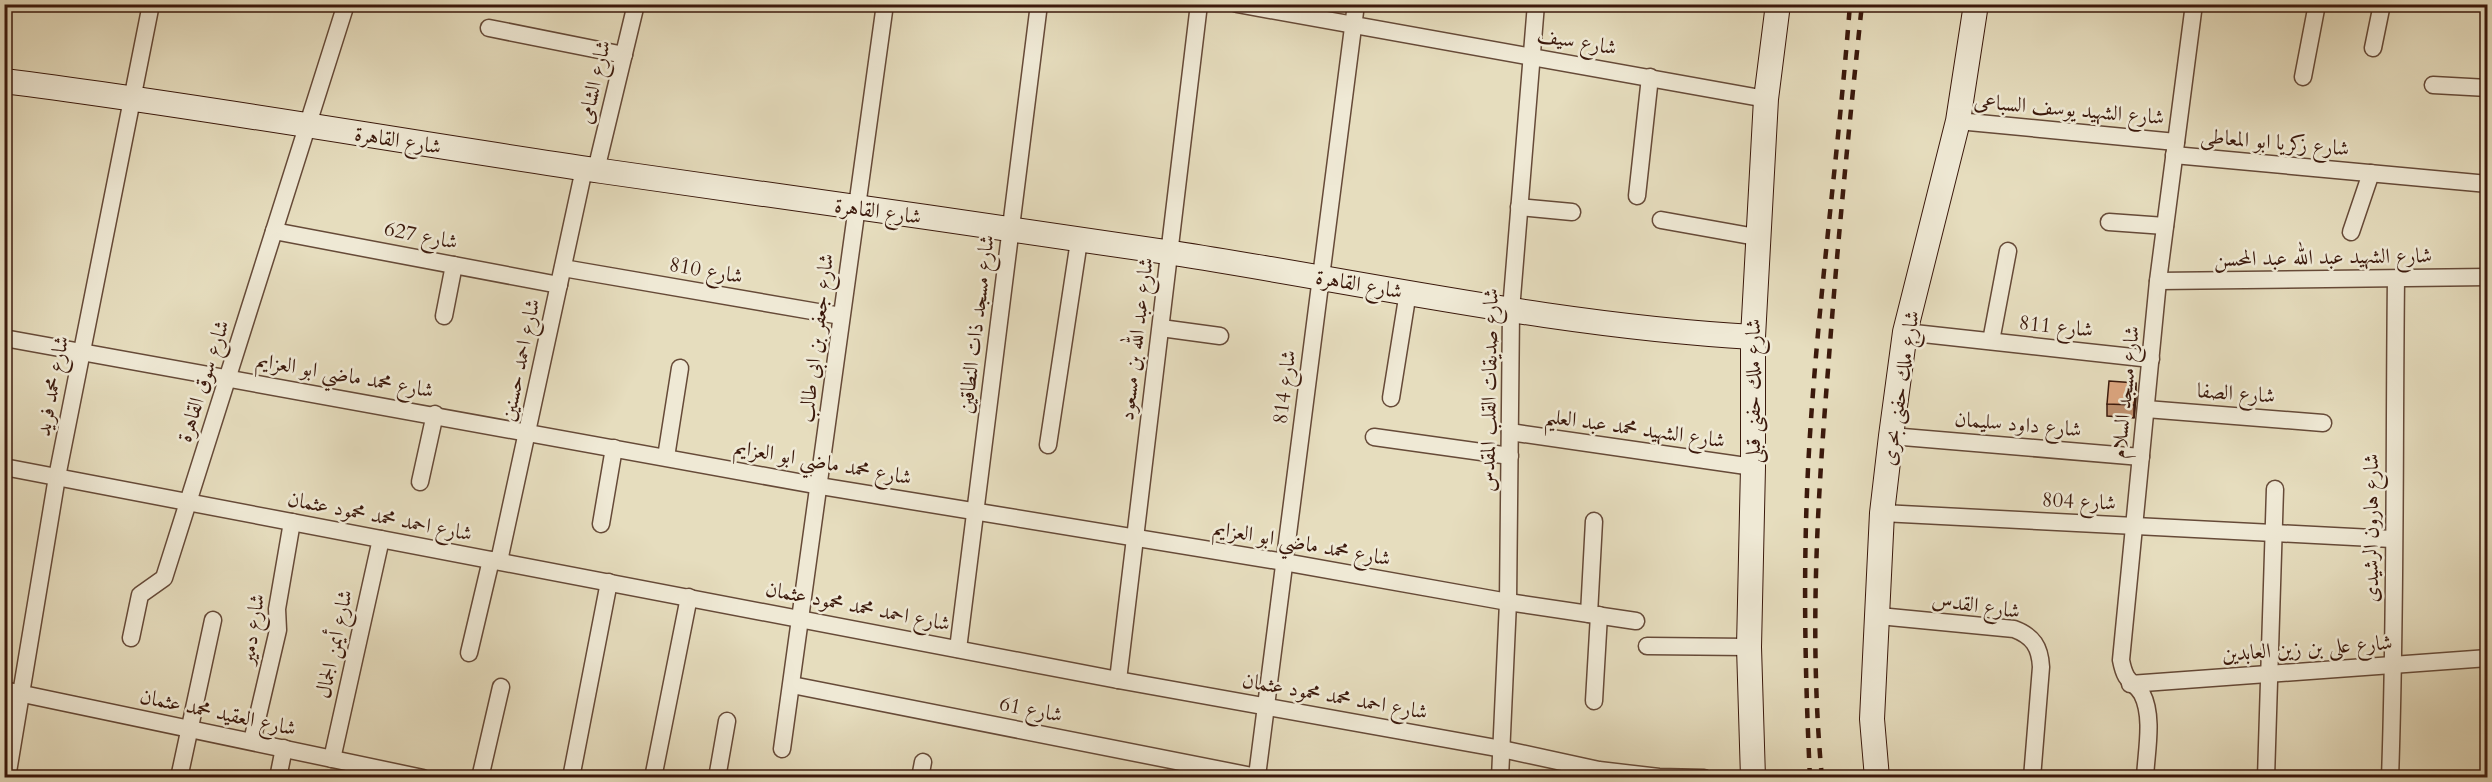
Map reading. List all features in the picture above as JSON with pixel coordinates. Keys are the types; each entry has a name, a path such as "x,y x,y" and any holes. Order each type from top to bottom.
{"street":[{"name":"شارع محمد فريد","path":"7,777 57,477 150,4"},
{"name":"شارع سوق القاهرة","path":"131,638 140,595 164,578 346,4"},
{"name":"شارع الشامى","path":"590,170 624,55 636,4"},
{"name":"شارع جعفر بن ابى طالب","path":"782,749 885,4"},
{"name":"شارع مسجد ذات النطاقين","path":"958,649 1039,4"},
{"name":"شارع عبد الله بن مسعود","path":"1118,680 1199,4"},
{"name":"شارع سيف","path":"1237,4 1766,99"},
{"name":"شارع 814","path":"1259,777 1284,562 1356,4"},
{"name":"شارع صديقات القلب المقدس","path":"1500,777 1508,602 1511,310 1536,4"},
{"name":"شارع ملك حفنى قبلى","path":"1753,777 1749,647 1756,237 1766,99 1778,4"},
{"name":"شارع ملك حفنى بحرى","path":"1877,777 1872,719 1879,616 1882,513 1891,436 1905,332 1958,122 1976,4"},
{"name":"شارع مسجد السلام","path":"2145,777 2148,713 2141,692 2130,684 2124,674 2121,660 2158,281 2194,4"},
{"path":"2303,77 2317,4"},
{"path":"2373,48 2382,4"},
{"path":"489,28 624,55"},
{"path":"1637,196 1650,77"},
{"name":"شارع القاهرة","path":"4,81 132,97 308,127 590,170 1169,252 1511,310 1659,332 1753,337"},
{"path":"2433,85 2487,88"},
{"name":"شارع الشهيد يوسف السباعى","path":"1958,122 2175,149"},
{"name":"شارع زكريا ابو المعاطى","path":"2175,149 2371,173 2487,184"},
{"name":"شارع احمد حسنين","path":"469,653 495,561 527,432 561,276 590,170"},
{"name":"شارع زكريا ابو المعاطى","path":"2351,232 2371,173"},
{"path":"1519,207 1572,212"},
{"path":"1661,220 1756,237"},
{"path":"2109,222 2165,226"},
{"name":"شارع 627","path":"274,231 454,265 561,276"},
{"path":"1048,445 1079,241"},
{"name":"شارع 811","path":"1991,341 2008,251"},
{"path":"444,316 454,265"},
{"name":"شارع 810","path":"561,276 842,316"},
{"name":"شارع الشهيد عبد الله عبد المحسن","path":"2158,281 2487,277"},
{"name":"شارع هارون الرشيدى","path":"2390,777 2394,665 2392,539 2396,279"},
{"path":"1391,398 1408,292"},
{"path":"1161,328 1220,336"},
{"name":"شارع 811","path":"1905,332 2151,359"},
{"name":"شارع محمد ماضي ابو العزايم","path":"4,338 435,414 820,486 1136,537 1508,602 1636,621"},
{"path":"666,457 680,368"},
{"name":"شارع الصفا","path":"2146,409 2323,423"},
{"path":"420,482 435,414"},
{"name":"شارع الشهيد محمد عبد العليم","path":"1510,432 1753,467"},
{"name":"شارع داود سليمان","path":"1891,436 2141,457"},
{"path":"1374,437 1510,456"},
{"path":"601,524 614,448"},
{"name":"شارع احمد محمد محمود عثمان","path":"4,467 1118,680 1502,749 1566,771 1704,777"},
{"path":"2266,777 2275,489"},
{"name":"شارع 804","path":"1882,513 2392,539"},
{"path":"1594,521 1594,701"},
{"name":"شارع دمير","path":"252,741 278,630 277,609 292,522"},
{"name":"شارع أيمن الجمال","path":"332,759 381,539"},
{"path":"571,777 609,582"},
{"path":"653,777 689,597"},
{"name":"شارع القدس","path":"1879,616 2014,628 2035,642 2040,654 2041,667 2032,777"},
{"path":"179,777 213,621"},
{"path":"1647,646 1749,647"},
{"name":"شارع على بن زين العابدين","path":"2130,684 2487,658"},
{"name":"شارع 61","path":"792,685 1259,777"},
{"path":"480,777 501,687"},
{"name":"شارع العقيد محمد عثمان","path":"4,690 284,748 332,759 377,773 423,777"},
{"path":"717,777 727,721"},
{"path":"278,777 284,748"}],"building":[{"path":"2109,381 2136,383 2134,405 2107,404"}],"railway":[{"path":"1810,778 1805,624 1808,469 1816,353 1850,4"},
{"path":"1822,778 1815,625 1818,523 1835,278 1862,4"}]}
